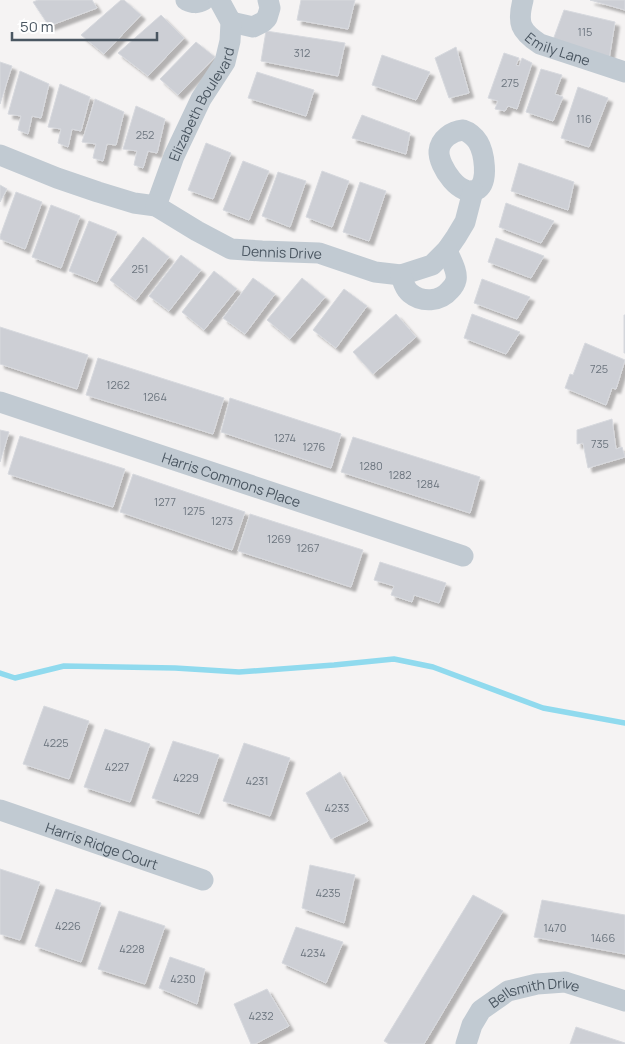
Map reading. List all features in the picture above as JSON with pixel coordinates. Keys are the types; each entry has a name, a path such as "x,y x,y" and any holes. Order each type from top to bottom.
{"street":[{"path":"186,0 198,4 204,0"},
{"path":"219,0 231,22 253,27 267,18 270,8 268,0"},
{"name":"Emily Lane","path":"523,0 519,14 522,26 528,36 540,44 625,72"},
{"name":"Elizabeth Boulevard","path":"156,206 174,156 201,99 225,62 230,42 231,22"},
{"name":"Dennis Drive","path":"0,155 98,192 134,203 156,206 231,249 319,253 375,272 401,276 432,266 447,250 464,222 474,191"},
{"path":"401,276 405,286 419,298 428,300 447,294 454,285 456,274 447,250"},
{"name":"Harris Commons Place","path":"0,402 463,556"},
{"name":"Harris Ridge Court","path":"0,810 203,880"},
{"name":"Bellsmith Drive","path":"466,1044 472,1025 481,1010 508,991 537,984 565,982 625,1001"}],"building":[{"path":"38,0 92,0 97,8 49,26 33,2"},
{"path":"121,0 124,0 141,15 104,54 81,35"},
{"path":"301,0 355,0 348,29 297,20"},
{"path":"590,0 625,0 625,10"},
{"path":"564,10 615,22 609,59 553,40"},
{"path":"161,15 184,38 148,76 118,53"},
{"path":"266,31 345,43 338,76 261,61"},
{"path":"196,42 215,57 178,95 160,79"},
{"path":"456,47 469,93 449,98 435,58"},
{"path":"504,53 519,58 516,65 519,66 522,58 532,63 517,109 508,106 505,111 495,109 498,101 488,98"},
{"path":"382,55 430,72 416,100 372,85"},
{"path":"0,62 12,66 0,104"},
{"path":"541,69 562,75 555,94 563,97 553,121 526,112"},
{"path":"20,71 49,84 41,118 32,116 28,134 18,130 21,116 8,114"},
{"path":"257,72 314,90 306,116 248,98"},
{"path":"60,84 90,97 81,131 72,129 68,147 58,143 61,129 48,127"},
{"path":"578,87 608,98 589,147 561,138"},
{"path":"95,99 124,112 116,145 107,144 103,161 93,158 96,144 82,142"},
{"path":"136,106 165,119 157,153 148,151 143,168 134,165 137,151 123,149"},
{"path":"362,115 410,133 406,154 352,138"},
{"path":"206,143 231,153 213,199 188,190"},
{"path":"243,161 269,171 249,220 223,210"},
{"path":"519,163 574,182 568,210 511,191"},
{"path":"322,171 349,181 332,227 306,217"},
{"path":"278,172 306,181 290,227 262,216"},
{"path":"360,182 386,191 369,241 343,232"},
{"path":"0,185 7,189 0,202"},
{"path":"16,192 42,202 25,249 0,239"},
{"path":"506,203 554,221 541,243 499,227"},
{"path":"51,205 80,216 61,268 32,257"},
{"path":"89,221 117,232 97,282 69,271"},
{"path":"143,237 169,257 136,300 110,280"},
{"path":"496,238 544,256 531,278 488,262"},
{"path":"181,255 201,270 169,311 149,296"},
{"path":"214,271 237,289 204,330 182,312"},
{"path":"253,278 275,294 245,334 223,318"},
{"path":"302,278 325,297 290,339 267,320"},
{"path":"482,279 530,297 517,319 474,303"},
{"path":"344,289 367,306 336,348 313,330"},
{"path":"396,314 416,337 373,374 353,352"},
{"path":"472,314 520,332 506,354 464,338"},
{"path":"625,315 625,353 624,353"},
{"path":"0,327 88,355 77,389 0,364"},
{"path":"585,343 625,360 616,389 612,388 606,405 565,388 570,374 573,375"},
{"path":"98,358 224,398 213,434 86,395"},
{"path":"230,398 341,434 331,468 221,432"},
{"path":"612,419 616,449 622,447 625,457 588,468 583,443 577,444 577,430"},
{"path":"0,430 9,432 0,462"},
{"path":"20,436 125,469 113,507 8,474"},
{"path":"353,437 480,477 470,513 341,472"},
{"path":"133,474 245,512 232,550 120,512"},
{"path":"250,514 363,550 351,587 238,551"},
{"path":"380,562 446,583 439,603 414,595 412,602 391,595 394,586 374,580"},
{"path":"44,706 89,721 69,779 23,764"},
{"path":"105,729 150,744 130,802 84,787"},
{"path":"173,741 219,755 199,814 152,798"},
{"path":"244,743 290,758 270,816 223,801"},
{"path":"340,772 368,821 331,839 306,793"},
{"path":"310,865 355,875 344,923 302,908"},
{"path":"0,869 40,882 20,940 0,934"},
{"path":"56,889 101,903 81,962 35,946"},
{"path":"473,895 503,911 424,1044 389,1044 384,1041"},
{"path":"542,900 625,915 625,954 534,937"},
{"path":"119,911 165,926 145,984 98,969"},
{"path":"296,927 343,942 326,983 282,963"},
{"path":"170,957 205,969 197,1004 159,988"},
{"path":"267,989 289,1026 255,1044 251,1044 234,1004"},
{"path":"576,1027 625,1043 625,1044 570,1044"}],"waterway":[{"path":"0,673 15,678 64,666 175,668 239,672 394,659 433,667 543,708 625,723"}]}
